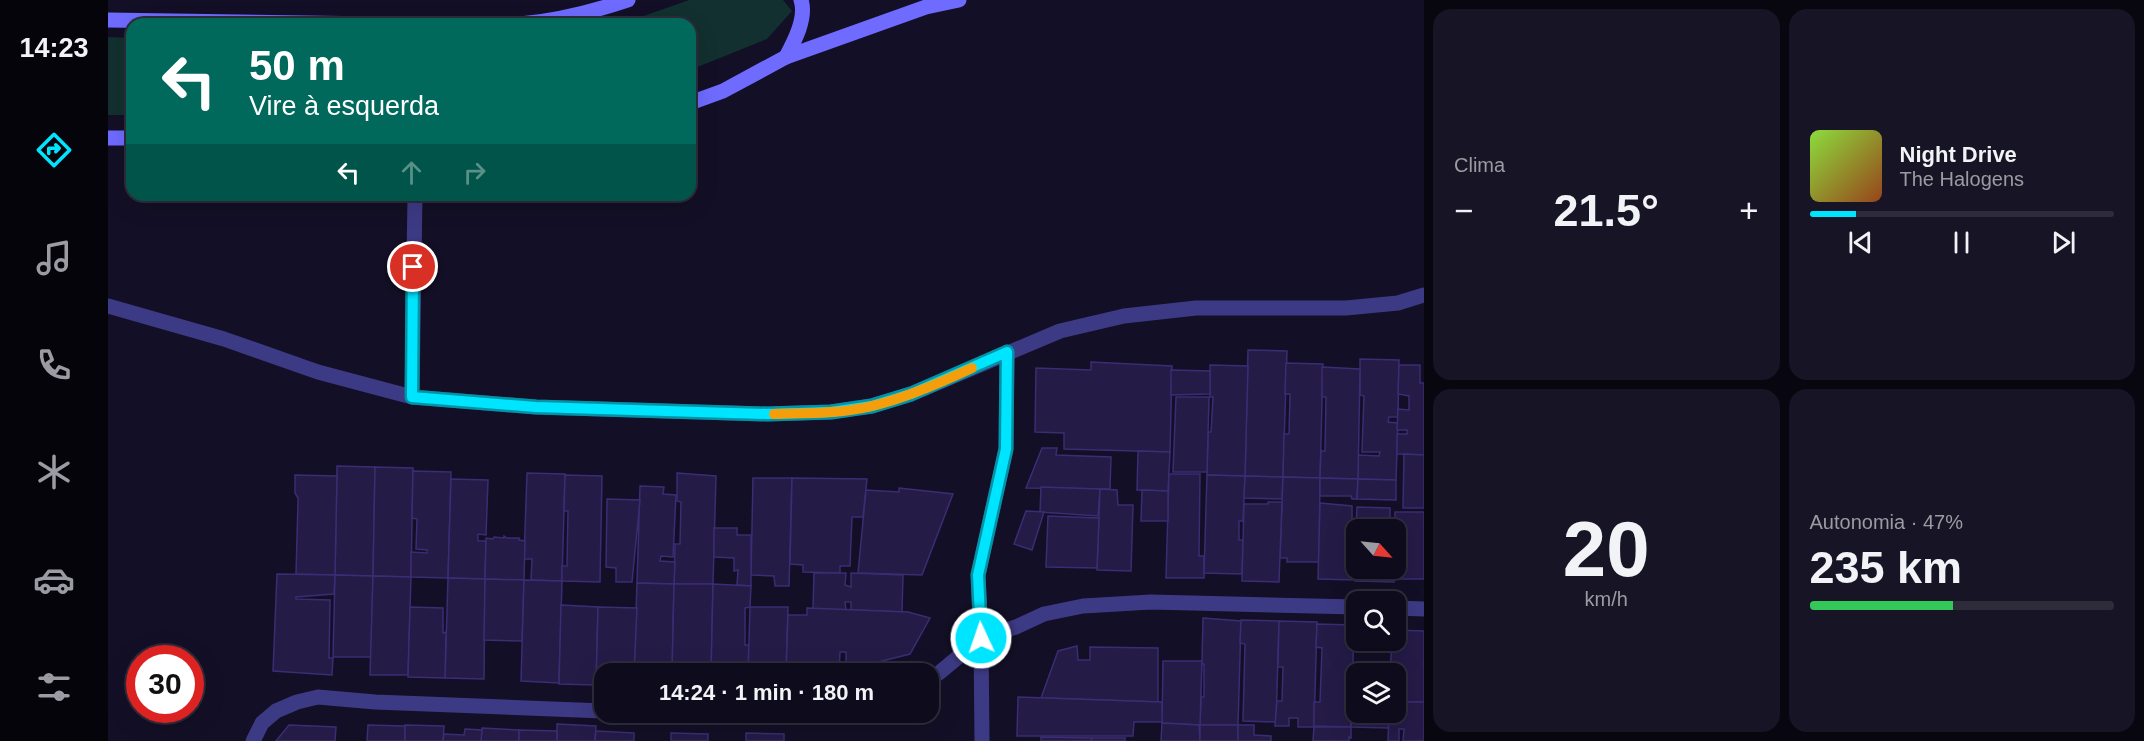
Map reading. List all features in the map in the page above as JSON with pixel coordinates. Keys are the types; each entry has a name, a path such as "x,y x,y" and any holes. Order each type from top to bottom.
{"street":[{"path":"567,18 628,0"},
{"path":"786,57 800,24 801,0"},
{"path":"696,101 723,91 786,57 919,4 959,0"},
{"path":"108,20 126,20"},
{"path":"108,138 126,138"},
{"path":"412,397 415,201"},
{"path":"108,306 224,339 318,372 412,397 536,407 767,414 831,412 872,406 911,394 1060,330 1124,316 1196,308 1346,308 1398,303 1424,295"},
{"path":"982,741 978,575 1006,449 1007,352"},
{"path":"939,673 981,638 1016,627 1044,614 1083,606 1151,602 1346,607"},
{"path":"1406,608 1424,609"},
{"path":"253,741 262,723 276,711 297,702 318,697 375,702 594,711"}],"green space":[{"path":"689,0 783,0 792,11 767,39 696,68 696,18 638,18"},
{"path":"108,37 126,38 126,115 108,115"}],"building":[{"path":"1248,350 1287,351 1283,477 1245,476"},
{"path":"1360,359 1399,360 1398,417 1389,417 1388,422 1398,423 1396,480 1358,479 1358,455 1379,456 1380,452 1362,452 1364,396 1360,395"},
{"path":"1091,362 1172,366 1170,452 1064,449 1064,433 1035,432 1036,368 1091,370"},
{"path":"1286,363 1323,364 1320,478 1283,477 1284,434 1289,434 1290,394 1285,394"},
{"path":"1210,365 1248,366 1245,476 1207,475 1208,432 1211,432 1213,397 1210,397"},
{"path":"1399,365 1420,365 1420,383 1424,383 1424,455 1397,454 1397,434 1407,434 1407,430 1397,430 1398,409 1409,410 1409,396 1398,394"},
{"path":"1322,367 1360,369 1358,479 1320,478 1321,451 1325,451 1326,397 1322,397"},
{"path":"1171,370 1210,371 1210,394 1171,395"},
{"path":"1176,397 1209,397 1207,472 1173,472"},
{"path":"1042,448 1057,448 1056,455 1111,457 1110,489 1026,488"},
{"path":"1138,451 1170,452 1168,491 1137,490"},
{"path":"1404,454 1424,455 1424,508 1403,508"},
{"path":"337,466 375,467 373,576 335,575"},
{"path":"375,467 413,468 411,577 373,576"},
{"path":"413,471 451,472 448,578 411,577 411,552 427,553 427,550 416,549 417,519 412,518"},
{"path":"527,473 565,474 562,581 531,580 532,559 524,559"},
{"path":"677,473 716,476 713,584 674,584 675,544 680,544 681,502 677,501"},
{"path":"1169,474 1200,474 1199,556 1204,556 1204,578 1166,578"},
{"path":"295,475 337,476 335,575 296,574 298,498 295,493"},
{"path":"565,475 602,476 600,582 562,581 562,566 567,566 568,511 564,511"},
{"path":"1207,475 1245,476 1243,521 1239,521 1239,540 1243,540 1242,574 1204,573"},
{"path":"1245,476 1283,477 1282,499 1244,498"},
{"path":"1283,477 1320,478 1319,562 1287,562 1287,558 1280,558"},
{"path":"753,478 792,478 789,586 775,586 774,576 751,575"},
{"path":"792,478 867,479 863,517 852,517 850,566 840,566 840,573 803,572 803,565 790,564"},
{"path":"1320,478 1358,479 1357,499 1352,499 1351,496 1320,496"},
{"path":"451,479 488,480 486,535 478,534 478,541 486,541 485,579 448,578"},
{"path":"1358,479 1396,480 1396,500 1357,499"},
{"path":"640,486 664,487 663,494 676,495 673,557 661,556 660,561 675,562 674,584 637,583"},
{"path":"1041,487 1100,489 1098,516 1040,512"},
{"path":"899,488 953,494 922,575 858,573 866,490 899,492"},
{"path":"1100,489 1117,490 1118,505 1133,505 1131,571 1097,570"},
{"path":"1142,490 1168,491 1168,521 1141,521"},
{"path":"607,499 640,500 632,582 616,582 616,568 606,567"},
{"path":"1268,502 1282,502 1279,582 1242,581 1244,504 1268,504"},
{"path":"1320,503 1352,506 1352,519 1346,519 1346,579 1356,580 1318,579"},
{"path":"1357,507 1390,508 1390,519 1356,519"},
{"path":"1026,511 1044,512 1032,550 1014,544"},
{"path":"1395,512 1424,512 1424,579 1406,579 1406,519 1395,519"},
{"path":"1048,516 1099,518 1097,568 1046,567"},
{"path":"714,528 737,528 737,535 751,535 751,586 737,585 738,570 734,571 734,558 714,557"},
{"path":"504,536 525,541 524,580 485,579 486,538 504,538"},
{"path":"814,573 846,573 845,585 851,587 851,573 903,575 902,612 851,610 851,602 845,602 846,610 813,609"},
{"path":"277,574 335,575 334,594 296,597 296,599 330,600 329,658 333,658 332,675 273,671"},
{"path":"335,575 373,576 371,657 333,657"},
{"path":"373,576 411,577 408,675 370,675"},
{"path":"448,578 485,579 484,679 445,678"},
{"path":"485,579 524,580 522,641 484,640"},
{"path":"1355,579 1394,579 1394,582 1355,581"},
{"path":"524,580 562,581 559,683 521,681"},
{"path":"637,583 674,584 672,663 634,663"},
{"path":"674,584 713,584 711,663 672,663"},
{"path":"713,584 751,586 750,607 745,608 745,645 749,645 748,663 711,663"},
{"path":"561,605 598,607 594,685 559,684"},
{"path":"410,607 443,608 443,633 446,632 445,678 408,677"},
{"path":"598,607 637,608 634,663 597,663"},
{"path":"750,607 788,607 786,663 748,663"},
{"path":"807,608 908,612 930,618 910,654 874,663 846,663 846,652 840,652 839,663 786,663 788,615 807,615"},
{"path":"1203,618 1241,621 1238,725 1200,725 1201,697 1204,697"},
{"path":"1241,620 1279,621 1276,722 1243,721 1245,644 1240,643"},
{"path":"1279,621 1317,622 1314,727 1298,727 1298,718 1289,718 1289,726 1275,726 1277,701 1282,701 1283,667 1278,667"},
{"path":"1317,624 1346,625 1346,651 1353,651 1353,663 1346,663 1346,723 1351,723 1351,727 1314,726 1314,702 1320,702 1322,648 1316,647"},
{"path":"1406,630 1424,631 1424,702 1406,702 1406,663 1391,663 1391,651 1406,651"},
{"path":"1077,646 1078,660 1090,660 1090,647 1158,648 1158,702 1041,698 1058,651"},
{"path":"1163,661 1202,661 1200,725 1162,723"},
{"path":"1018,697 1162,702 1162,722 1134,722 1133,736 1017,736"},
{"path":"1406,702 1424,702 1424,741 1403,741 1404,729 1399,729 1399,741 1388,741 1389,723 1406,723"},
{"path":"1162,723 1199,725 1200,741 1161,741"},
{"path":"1351,723 1389,723 1389,728 1351,727"},
{"path":"557,724 596,726 595,741 557,741"},
{"path":"289,725 336,727 335,741 276,741"},
{"path":"368,725 405,726 405,741 367,741"},
{"path":"405,725 444,726 443,741 405,741"},
{"path":"1200,725 1238,725 1238,741 1200,741"},
{"path":"1238,725 1254,725 1254,735 1271,736 1271,741 1238,741"},
{"path":"1314,727 1351,727 1351,738 1349,737 1349,741 1313,741"},
{"path":"482,728 519,730 519,741 481,741"},
{"path":"465,729 482,730 481,741 443,741 444,734 464,735"},
{"path":"519,730 557,731 557,741 519,741"},
{"path":"596,731 634,733 634,741 595,741"},
{"path":"671,733 708,734 708,741 671,741"},
{"path":"746,733 784,734 784,741 746,741"},
{"path":"1041,737 1092,738 1091,741 1041,741"},
{"path":"1092,738 1125,738 1125,741 1091,741"}],"slow traffic":[{"path":"774,414 831,412 872,406 911,394 972,368"}],"route":[{"path":"413,267 412,397 536,407 767,414 831,412 872,406 911,394 1007,352 1006,449 978,575 981,638"}]}
